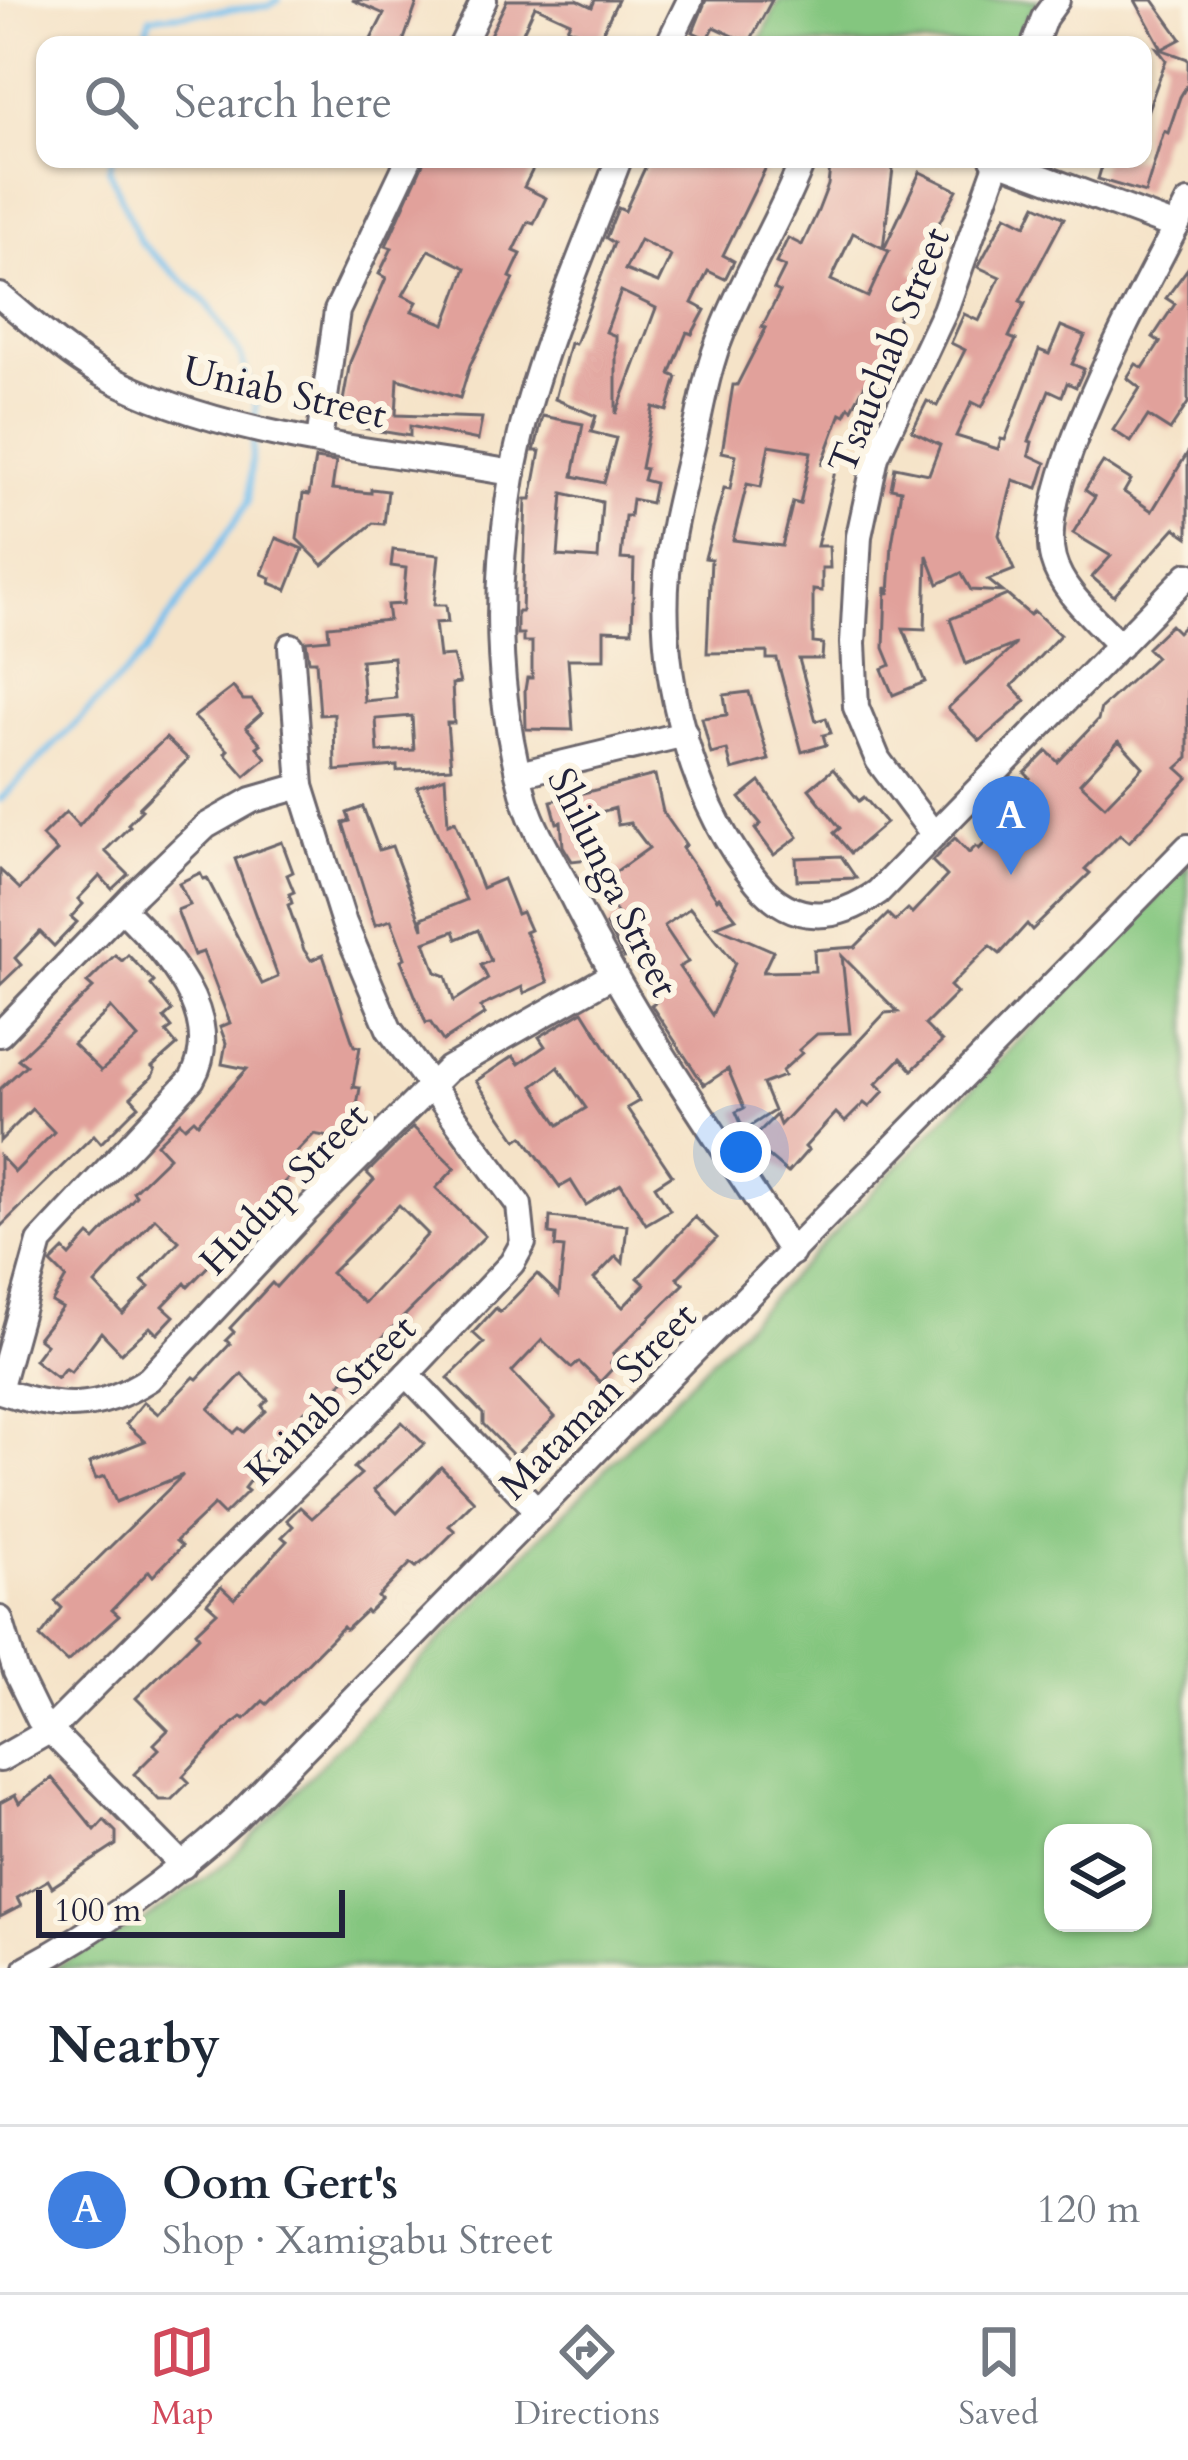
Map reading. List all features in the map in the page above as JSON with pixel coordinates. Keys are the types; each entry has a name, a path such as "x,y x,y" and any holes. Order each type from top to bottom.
{"street":[{"path":"466,36 484,0"},
{"path":"672,36 690,0"},
{"path":"1037,36 1057,0"},
{"path":"319,441 337,311 405,168"},
{"name":"Shilunga Street","path":"616,168 545,354 513,473 499,624 508,724 526,805 611,976 792,1253"},
{"path":"799,168 722,334 683,485 666,598 671,663 685,734 716,825 766,893 793,910 840,914 860,905 894,878 1188,575"},
{"name":"Tsauchab Street","path":"934,835 878,760 856,707 853,643 860,536 876,457 945,310 994,168"},
{"path":"1018,168 1176,227"},
{"path":"1120,646 1063,581 1054,561 1052,515 1068,452 1188,202"},
{"name":"Uniab Street","path":"0,296 103,375 162,401 214,418 319,441 513,473"},
{"path":"291,646 301,786 344,923 389,1029 431,1089"},
{"path":"519,773 685,734"},
{"path":"0,1034 206,826 228,811 301,786"},
{"name":"Mataman Street","path":"27,1968 115,1916 183,1866 1188,847"},
{"path":"0,1389 40,1242 192,1079 202,1061 201,1030 186,985 167,956 122,909"},
{"name":"Hudup Street","path":"0,1389 41,1404 79,1406 115,1397 148,1379 304,1213 458,1062 611,976"},
{"name":"Kainab Street","path":"0,1759 49,1731 512,1264 523,1243 523,1216 512,1192 431,1089"},
{"path":"407,1374 538,1511"},
{"path":"0,1619 29,1704 49,1731 183,1866"}],"green space":[{"path":"779,0 1039,0 1021,36 762,36"},
{"path":"1188,865 1188,1968 52,1968 145,1920 229,1860"}],"building":[{"path":"352,0 418,0 405,36 373,36 384,14"},
{"path":"507,0 577,0 592,7 595,0 618,0 600,36 576,36 578,32 567,28 570,22 535,6 521,36 489,36"},
{"path":"706,0 772,0 753,36 734,36 714,27 710,36 693,32"},
{"path":"1135,0 1153,0 1181,39 1162,49"},
{"path":"1157,48 1188,59 1188,90 1186,87 1180,97 1168,133 1164,131 1145,193 1098,179 1101,168 1152,168 1152,98 1166,60"},
{"path":"421,168 534,168 524,187 546,198 514,251 521,254 510,277 514,279 470,365 460,398 398,379 396,415 482,418 478,440 410,426 410,436 361,428 361,413 341,412 350,362 386,278 379,274 392,248 386,246","holes":["429,250 466,268 445,324 412,311 417,302 403,295"]},
{"path":"645,168 766,168 723,255 734,261 725,279 708,271 692,303 705,310 692,334 687,332 670,374 677,377 667,411 653,407 641,468 646,469 643,480 655,483 651,503 632,499 630,516 625,516 621,559 634,560 632,631 604,630 604,659 568,659 573,730 526,729 525,690 527,678 532,678 532,642 523,642 523,634 517,634 517,612 522,612 526,499 531,499 540,451 534,451 543,416 583,424 573,476 604,483 616,438 591,432 596,416 555,399 570,343 575,344 614,243 606,238 618,208 625,211","holes":["640,240 671,256 658,283 625,270","621,291 656,308 616,414 616,336 606,332","563,493 602,502 598,559 558,556"]},
{"path":"830,168 893,168 883,248 853,233 831,280 868,297 889,251 884,249 920,172 957,190 912,272 927,279 916,304 907,300 890,335 894,338 879,367 886,370 878,386 867,381 852,409 841,413 822,464 836,467 817,546 829,546 830,568 822,568 822,591 813,590 813,643 823,644 822,659 799,659 816,721 826,718 831,733 823,735 826,745 802,752 777,659 767,659 767,652 707,653 711,559 705,558 724,488 730,489 736,455 722,452 733,385 766,328 762,327 780,292 774,289 785,267 776,263 788,238 802,245","holes":["769,445 811,452 800,504 793,502 782,546 733,540 747,484 761,487"]},
{"path":"1036,205 1064,218 1020,301 1025,303 1009,337 1016,340 982,407 972,402 956,436 998,449 1039,350 1049,354 1061,326 1085,336 1072,364 1084,369 1076,387 1067,383 1062,396 1049,390 1029,441 1029,455 1046,463 1038,488 1013,480 999,535 1014,570 988,580 1003,592 971,590 961,573 938,584 927,555 925,629 903,628 925,682 893,695 882,669 891,665 884,648 886,587 889,594 901,490 891,488 895,467 929,474 940,445 912,431 927,401 937,406 965,350 951,343 964,314 979,321 1000,277 978,267 1006,215 1026,225"},
{"path":"1188,268 1188,403 1170,430 1148,416 1131,442 1113,430 1140,388 1127,378 1136,364 1143,368 1160,342 1153,337 1175,304 1166,298"},
{"path":"1188,452 1188,537 1175,528 1114,596 1092,577 1111,556 1073,533 1095,497 1085,490 1103,462 1131,480 1124,492 1152,511"},
{"path":"315,459 336,462 332,489 388,491 384,524 373,523 323,565 297,539 303,494 309,495"},
{"path":"276,538 303,549 287,590 262,574"},
{"path":"393,550 439,555 434,605 446,605 448,622 435,623 439,657 453,656 460,683 452,684 454,723 447,723 451,768 335,771 334,714 320,715 316,661 309,661 306,641 329,639 328,626 389,620 387,605 403,604 406,568 391,566","holes":["393,657 396,698 364,701 361,660","412,716 414,750 378,752 376,719"]},
{"path":"1007,595 1060,635 1012,686 1026,701 980,741 948,708 1016,644 966,664 950,619"},
{"path":"1188,622 1188,758 1177,768 1188,778 1129,842 1120,834 1085,869 1090,873 1032,930 1027,924 1000,954 990,946 950,986 957,993 925,1025 942,1042 912,1070 901,1058 876,1084 884,1091 869,1107 864,1103 845,1122 836,1113 788,1173 750,1141 776,1115 780,1125 885,1013 898,1012 842,956 850,1033 817,1034 799,1050 802,1053 782,1071 784,1076 763,1084 774,1111 744,1130 736,1112 744,1108 728,1069 704,1085 651,1005 658,1000 629,955 624,958 606,925 619,916 597,885 649,848 630,823 618,825 615,808 585,816 589,859 572,861 551,801 655,775 663,812 686,845 682,848 736,918 716,926 773,951 763,972 815,971 814,950 855,947 888,914 895,921 908,909 912,913 947,876 932,861 955,838 969,853 976,846 979,849 1030,797 1021,789 1030,778 1025,773 1047,751 1058,762 1098,720 1101,708 1156,657 1147,648 1171,625 1178,632","holes":["1119,741 1143,767 1105,806 1080,783","690,908 735,963 712,1015 679,967 688,962 664,926"]},
{"path":"233,687 262,713 246,727 266,758 245,776 225,753 228,750 194,717"},
{"path":"749,692 769,760 732,770 727,750 711,754 702,718 727,715 724,695"},
{"path":"166,738 188,759 105,851 128,874 112,889 100,876 78,899 83,904 71,917 77,922 54,946 40,932 15,958 21,965 0,985 0,870 20,889 57,851 42,836 66,812 79,826"},
{"path":"833,769 859,801 864,797 886,823 851,853 834,833 840,828 809,789"},
{"path":"445,777 448,824 455,821 482,888 503,879 517,914 522,912 530,930 525,932 548,982 524,993 522,987 480,1007 485,1014 443,1041 426,1023 391,920 375,925 343,823 350,821 347,813 363,807 379,850 392,846 423,929 422,918 466,900 417,787","holes":["478,930 491,961 481,965 488,979 454,1001 446,976 436,972 425,942 454,931 457,939"]},
{"path":"760,782 798,837 774,855 755,829 761,824 740,798"},
{"path":"282,842 293,872 287,875 294,892 289,894 292,903 288,905 304,950 311,960 323,955 354,1046 360,1047 353,1087 360,1088 351,1141 314,1134 281,1168 290,1176 258,1214 188,1287 185,1283 163,1306 174,1316 157,1334 150,1327 121,1353 101,1332 71,1372 65,1368 57,1378 34,1360 46,1344 38,1338 62,1308 52,1302 66,1278 51,1263 64,1250 70,1256 89,1235 95,1240 169,1157 157,1144 180,1122 185,1127 194,1119 198,1123 247,1069 222,1064 226,1043 220,1027 230,1023 203,952 194,955 177,910 190,905 179,883 200,873 207,878 262,984 278,977 235,859","holes":["155,1218 179,1241 142,1281 149,1287 123,1314 95,1284"]},
{"path":"841,856 856,878 797,880 796,858"},
{"path":"115,955 122,961 128,955 154,982 151,985 172,1011 164,1018 172,1028 166,1032 177,1045 152,1067 152,1077 131,1097 139,1106 101,1143 94,1135 0,1227 0,1156 15,1172 54,1132 32,1109 0,1141 0,1089 26,1065 18,1059 93,988 87,983","holes":["111,1008 138,1038 101,1071 73,1044"]},
{"path":"583,1011 639,1101 627,1108 672,1175 655,1186 670,1210 646,1224 621,1184 586,1205 571,1181 560,1187 523,1136 517,1140 476,1081 513,1056 519,1064 545,1046 539,1037","holes":["558,1067 586,1108 559,1125 533,1086"]},
{"path":"413,1127 455,1168 436,1188 485,1236 370,1350 329,1397 335,1403 316,1422 305,1411 264,1451 269,1455 244,1488 248,1491 224,1515 214,1505 176,1541 182,1546 153,1576 149,1571 112,1610 119,1616 67,1662 40,1637 62,1608 55,1601 183,1475 116,1502 105,1476 96,1479 89,1463 145,1441 126,1424 144,1402 158,1414 197,1379 230,1344 226,1340 234,1332 230,1328 272,1283 276,1287 374,1180 367,1173","holes":["399,1205 428,1234 364,1303 331,1273","242,1374 268,1400 262,1406 266,1411 244,1432 239,1428 234,1433 209,1409"]},
{"path":"550,1217 627,1225 623,1263 616,1256 594,1279 623,1307 645,1284 638,1278 695,1217 717,1238 677,1278 684,1284 613,1354 615,1366 600,1382 579,1362 572,1368 542,1340 512,1372 555,1417 514,1456 448,1378 484,1343 473,1333 537,1274 559,1295 564,1248 555,1247 556,1235 549,1234"},
{"path":"402,1422 424,1444 374,1490 397,1513 441,1467 474,1501 449,1526 455,1531 416,1567 411,1563 368,1613 346,1630 343,1627 267,1704 263,1701 245,1719 232,1724 183,1776 189,1782 171,1800 159,1800 134,1774 159,1749 154,1744 168,1730 136,1698 199,1636 196,1632 217,1612 207,1603 221,1587 234,1599 287,1541 282,1537 293,1526 287,1520 300,1507 312,1518 361,1474 354,1468"},
{"path":"52,1778 95,1830 104,1820 116,1832 116,1845 52,1887 48,1880 17,1898 21,1906 0,1917 0,1803 15,1795 19,1803"}],"waterway":[{"path":"145,36 150,17 269,6 279,0"},
{"path":"109,168 140,242 207,303 241,356 256,405 255,420"},
{"path":"0,800 144,654 248,503 254,433"}],"place":[{"name":"Oom Gert's","path":"1011,875"}]}
